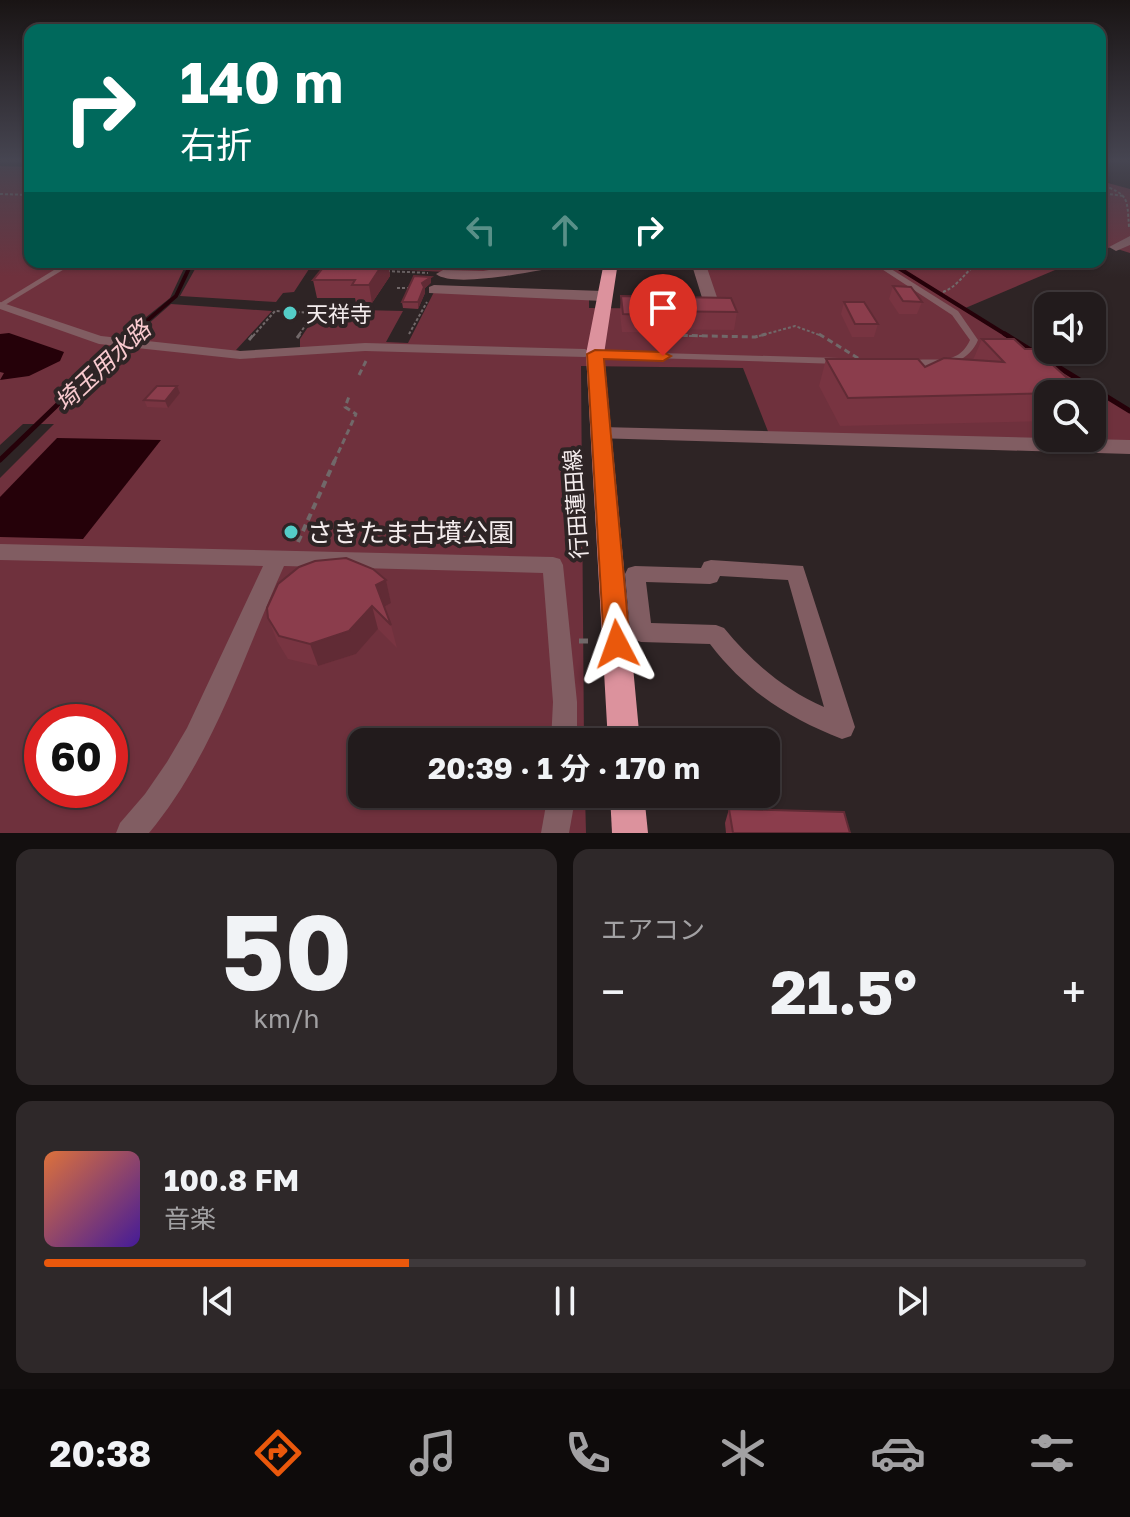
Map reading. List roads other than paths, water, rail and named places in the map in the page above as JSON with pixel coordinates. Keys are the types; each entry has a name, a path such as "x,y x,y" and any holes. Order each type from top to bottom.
{"main road":[{"name":"行田蓮田線","path":"610,268 590,354 601,433 623,728"},
{"path":"628,808 630,833"}],"street":[{"path":"1130,238 1116,247 1130,251"},
{"path":"443,274 483,275 527,268"},
{"path":"683,306 712,306 700,268"},
{"path":"478,292 483,275"},
{"path":"428,289 602,300 625,305"},
{"path":"1,306 99,340 240,355 401,347 590,354"},
{"path":"601,433 1130,447"},
{"path":"0,552 553,565 565,702 564,728"},
{"path":"130,833 168,787 286,557"},
{"path":"711,568 796,572 842,727 806,713 772,694 737,662 716,635 641,632 635,574 710,576 711,568"},
{"path":"555,833 559,808"}],"lane":[{"path":"1,306 62,268"},
{"path":"884,268 955,313 974,340 966,353 949,362 904,363"},
{"path":"590,354 864,362"}],"waterway":[{"name":"埼玉用水路","path":"129,336 176,296 189,268"},
{"path":"899,268 1008,336"},
{"name":"埼玉用水路","path":"0,460 131,334"},
{"path":"1005,334 1034,352"},
{"path":"1053,364 1130,411"}],"place":[{"name":"天祥寺","path":"290,313"},
{"name":"さきたま古墳公園","path":"291,532"}]}
